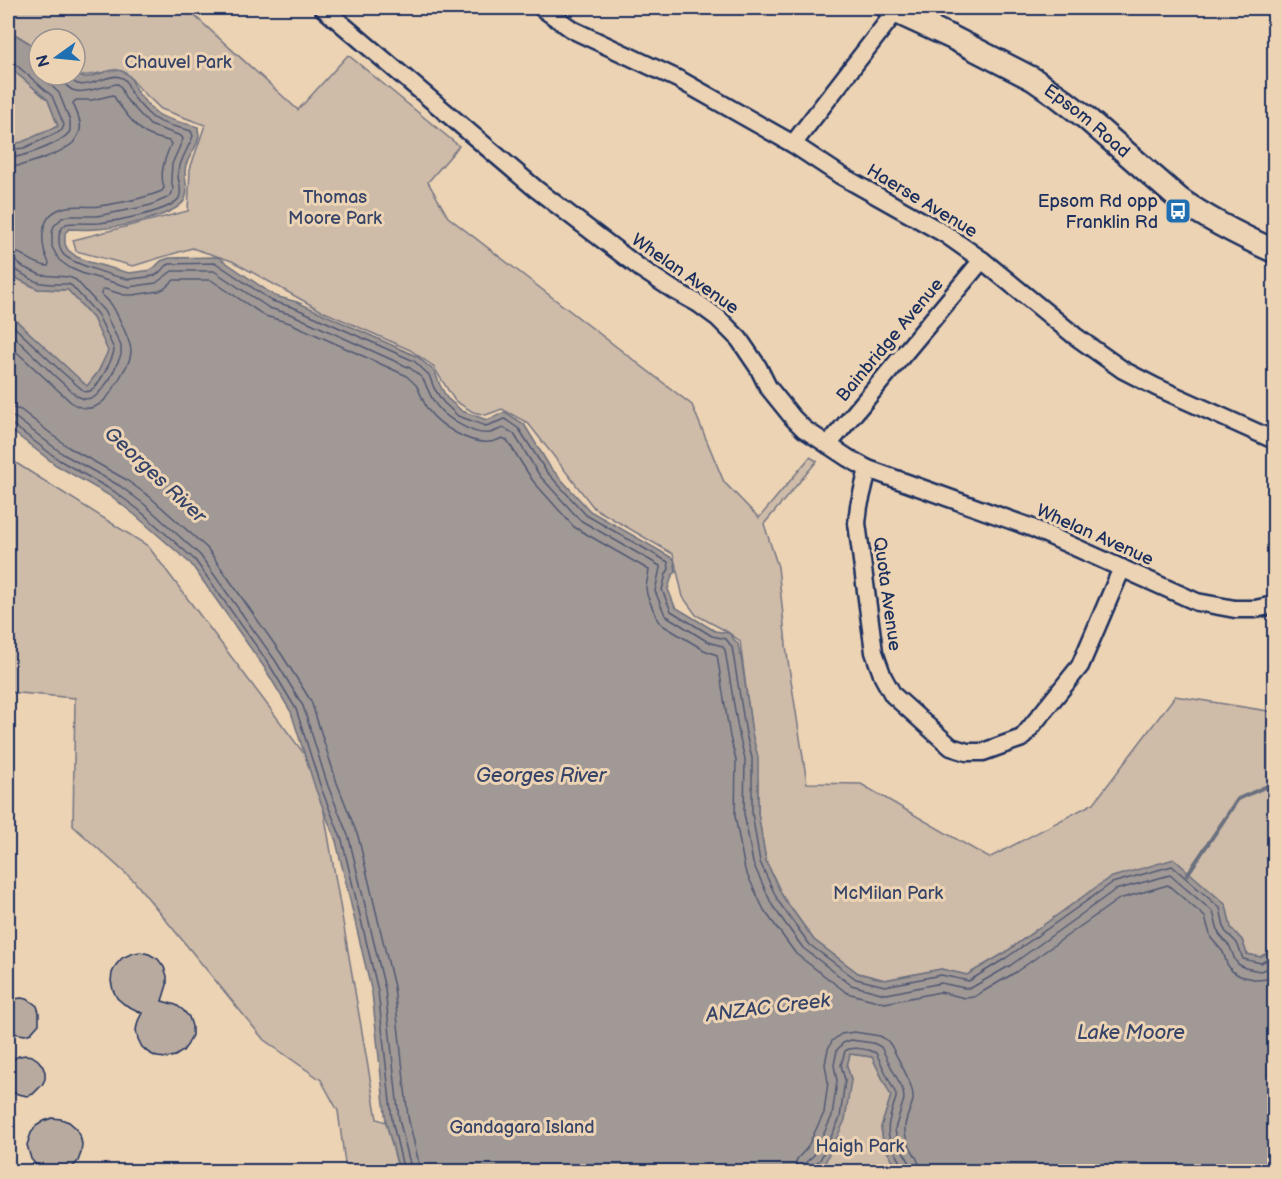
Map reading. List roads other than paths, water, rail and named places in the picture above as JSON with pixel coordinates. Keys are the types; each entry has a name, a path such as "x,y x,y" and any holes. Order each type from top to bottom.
{"street":[{"name":"Whelan Avenue","path":"323,8 536,189 640,268 718,318 739,339 782,406 804,429 828,445 868,469 1030,527 1197,602 1234,609 1255,609 1275,605"},
{"name":"Haerse Avenue","path":"542,8 573,30 680,80 945,234 982,260 1075,336 1123,370 1275,440"},
{"path":"793,144 892,9"},
{"name":"Epsom Road","path":"892,9 1033,78 1085,117 1179,199 1222,226 1275,251"},
{"name":"Bainbridge Avenue","path":"828,445 982,260"},
{"name":"Quota Avenue","path":"868,469 857,523 874,652 893,695 951,747 967,752 983,752 1022,738 1080,666 1122,568"}],"water":[{"name":"Georges River","path":"8,30 27,42 27,82 8,66"},
{"name":"Georges River","path":"118,70 131,78 136,90 156,113 198,127 198,140 185,170 187,193 184,201 178,207 157,217 130,224 97,229 69,229 65,233 65,244 68,250 77,257 129,273 152,270 161,261 169,258 218,257 275,296 297,302 418,357 435,372 447,398 462,411 487,420 505,412 524,424 550,467 590,511 674,559 676,572 672,576 668,589 675,607 715,631 729,633 738,644 758,757 758,813 766,861 783,897 814,940 858,973 885,980 941,969 967,975 1003,954 1109,878 1174,859 1226,905 1231,928 1242,940 1247,954 1260,957 1269,952 1270,932 1274,922 1274,1171 899,1171 884,1146 881,1127 891,1096 872,1057 850,1054 847,1066 851,1080 845,1120 824,1165 813,1171 399,1171 386,1122 372,993 336,841 316,790 291,712 264,667 191,564 112,497 56,465 8,428 8,313 87,386 98,372 108,351 93,318 68,290 38,289 16,278 8,271 8,145 22,142 58,126 48,100 33,87 87,87 87,77"}],"waterway":[{"name":"ANZAC Creek","path":"1187,875 1238,799 1274,783"}],"place":[{"name":"Epsom Rd opp Franklin Rd","path":"1178,211"}],"park label":[{"name":"Chauvel Park","path":"178,62"},
{"name":"Thomas Moore Park","path":"335,207"},
{"name":"McMilan Park","path":"888,893"},
{"name":"Gandagara Island","path":"522,1127"},
{"name":"Haigh Park","path":"860,1146"}],"water label":[{"name":"Lake Moore","path":"1131,1033"}]}
